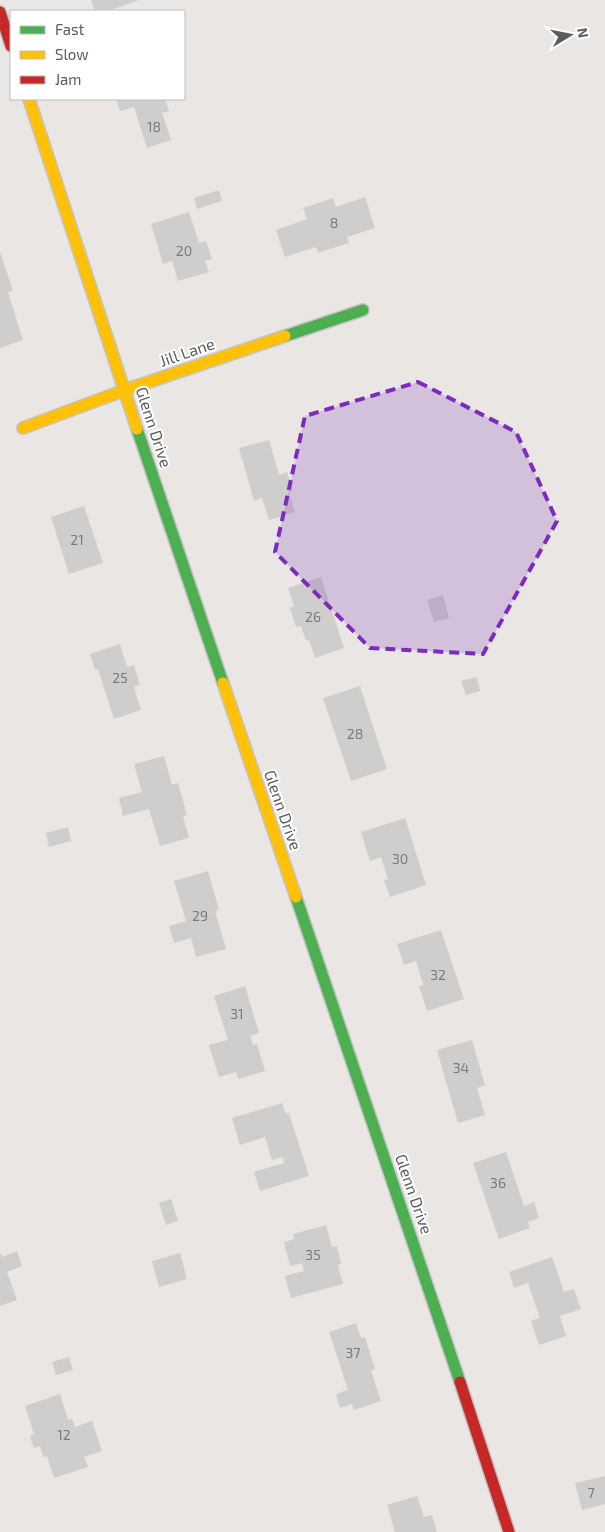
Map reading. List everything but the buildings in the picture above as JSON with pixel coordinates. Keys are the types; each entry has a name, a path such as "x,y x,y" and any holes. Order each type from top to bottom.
{"street":[{"path":"0,12 10,43"},
{"name":"Glenn Drive","path":"28,100 426,1278 509,1532"},
{"name":"Jill Lane","path":"23,428 125,390 363,310"}],"highlighted area":[{"path":"418,382 516,432 557,521 483,654 370,648 275,552 305,416"}],"traffic: fast":[{"path":"285,336 363,310"},
{"path":"137,429 223,683"},
{"path":"296,897 460,1382"}],"traffic: slow":[{"path":"29,100 137,429"},
{"path":"23,428 125,390 285,336"},
{"path":"223,683 296,897"}],"traffic: jam":[{"path":"0,12 10,43"},
{"path":"460,1382 509,1532"}]}
